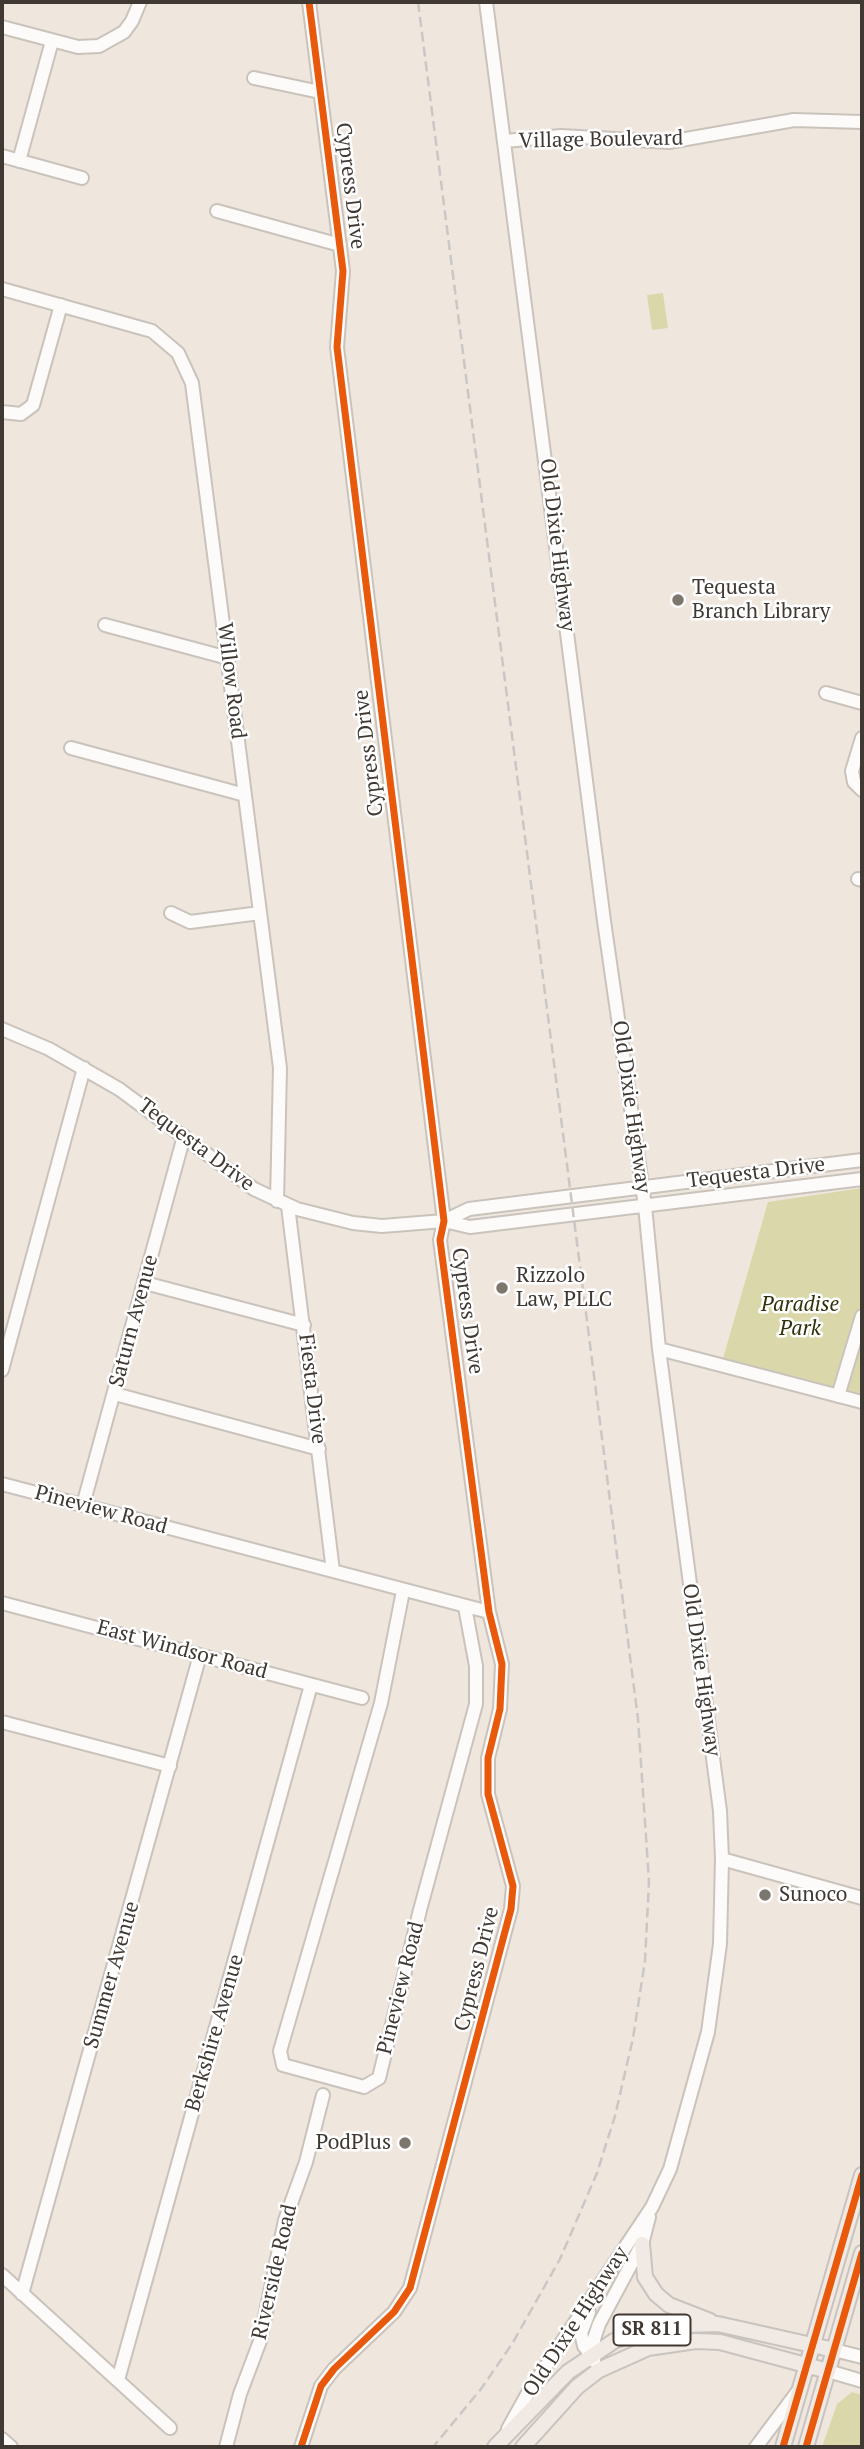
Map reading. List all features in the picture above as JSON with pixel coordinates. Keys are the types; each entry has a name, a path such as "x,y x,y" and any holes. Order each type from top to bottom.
{"main road":[{"path":"783,2447 862,2175"},
{"path":"642,2244 645,2277 656,2294 669,2305 718,2324"},
{"path":"806,2447 862,2253"},
{"name":"Old Dixie Highway","path":"498,2443 568,2372 614,2341 636,2333 682,2325 718,2324 834,2350"},
{"name":"Old Dixie Highway","path":"523,2447 577,2387 598,2370 648,2348 696,2341 720,2342 828,2371"}],"street":[{"path":"2,27 85,48 106,44 128,27 140,2"},
{"name":"Cypress Drive","path":"301,2447 320,2386 334,2369 394,2312 410,2288 511,1909 511,1870 488,1791 488,1758 500,1709 503,1673 489,1609 440,1240 444,1221 337,347 343,292 340,245 309,2"},
{"name":"Old Dixie Highway","path":"486,2 604,921 645,1206 659,1349 720,1811 722,1858 720,1944 708,2032 685,2124 670,2169 652,2207 528,2393 498,2443"},
{"path":"19,161 52,41"},
{"path":"254,78 320,92"},
{"name":"Village Boulevard","path":"505,141 561,136 669,142 794,120 862,122"},
{"path":"2,156 82,178"},
{"path":"217,211 340,245"},
{"name":"Willow Road","path":"2,289 152,331 172,346 187,367 194,392 280,1073 283,1204"},
{"path":"2,412 21,414 33,405 61,305"},
{"path":"106,625 228,658"},
{"path":"827,693 862,703"},
{"path":"862,738 852,771 854,782 862,790"},
{"path":"71,748 245,795"},
{"path":"170,913 190,922 260,913"},
{"name":"Tequesta Drive","path":"2,1029 84,1068 184,1136 238,1179 283,1204 353,1223 382,1226 444,1221 470,1227 862,1179"},
{"path":"2,1370 84,1068"},
{"name":"Saturn Avenue","path":"83,1505 184,1136"},
{"name":"Tequesta Drive","path":"444,1221 469,1209 862,1160"},
{"name":"Fiesta Drive","path":"283,1204 304,1325 332,1571"},
{"path":"145,1283 304,1325"},
{"path":"838,1396 862,1316"},
{"path":"659,1349 862,1402"},
{"path":"114,1394 319,1449"},
{"name":"Pineview Road","path":"2,1483 403,1591 465,1607 489,1609"},
{"name":"Pineview Road","path":"403,1591 381,1703 280,2051 283,2065 364,2087 379,2078 420,1910 474,1712 478,1691 465,1607"},
{"name":"East Windsor Road","path":"2,1603 362,1698"},
{"name":"Summer Avenue","path":"22,2294 200,1655"},
{"name":"Berkshire Avenue","path":"118,2380 311,1685"},
{"path":"2,1722 170,1766"},
{"path":"722,1858 862,1898"},
{"name":"Riverside Road","path":"226,2447 240,2393 260,2341 285,2220 306,2162 323,2095"},
{"name":"Old Dixie Highway","path":"598,2370 592,2356 599,2323 642,2244 652,2207"},
{"path":"592,2356 584,2346 582,2328 617,2259"},
{"path":"2,2275 170,2428"},
{"path":"834,2350 862,2357"},
{"path":"828,2371 862,2381"},
{"path":"756,2447 798,2391"},
{"path":"2,2439 11,2447"}],"green space":[{"path":"663,293 668,328 652,330 647,295"},
{"name":"Paradise Park","path":"862,1188 862,1398 722,1362 768,1202"},
{"path":"852,2392 862,2395 862,2447 822,2447 837,2404"}],"railway":[{"path":"418,2 638,1719 649,1881 645,1961 633,2038 615,2116 597,2173 560,2259 512,2344 481,2389 433,2447"}],"cycle path":[{"path":"301,2447 321,2386 334,2369 394,2312 410,2288 511,1909 513,1886 488,1794 488,1758 500,1709 502,1664 489,1612 440,1240 444,1221 337,347 343,271 309,2"},
{"path":"783,2447 862,2175"},
{"path":"806,2447 862,2253"}],"place":[{"name":"Tequesta Branch Library","path":"678,600"},
{"name":"Rizzolo Law, PLLC","path":"502,1288"},
{"name":"Sunoco","path":"765,1895"},
{"name":"PodPlus","path":"405,2143"}]}
